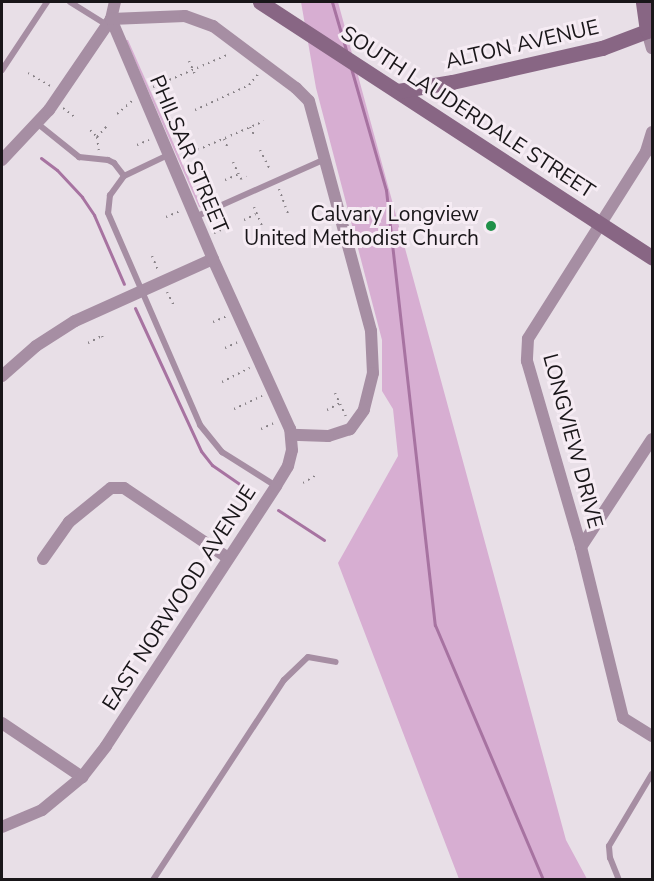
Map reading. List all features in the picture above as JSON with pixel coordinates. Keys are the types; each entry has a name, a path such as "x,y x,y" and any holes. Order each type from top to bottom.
{"street":[{"path":"2,160 38,124 109,22 115,2"},
{"name":"SOUTH LAUDERDALE STREET","path":"260,2 652,258"},
{"path":"643,2 652,48"},
{"path":"109,22 185,16 213,26 266,65 309,101 371,331 373,373 364,410 350,429 328,436 292,435"},
{"name":"PHILSAR STREET","path":"109,22 292,435"},
{"name":"ALTON AVENUE","path":"398,91 452,82 602,48 650,29"},
{"name":"LONGVIEW DRIVE","path":"652,132 646,152 528,339 527,361 581,547 623,718 652,736"},
{"path":"2,376 36,346 75,321 213,259"},
{"name":"EAST NORWOOD AVENUE","path":"2,827 42,810 82,777 106,746 276,486 291,459 292,435"},
{"path":"581,547 652,439"},
{"path":"43,559 69,522 111,488 124,488 228,558"},
{"path":"2,723 82,777"}],"lane":[{"path":"2,70 47,2"},
{"path":"70,2 109,22"},
{"path":"38,124 79,157 114,163 124,176"},
{"path":"168,155 124,176 110,195 108,213 207,436 222,452 276,486"},
{"path":"195,217 325,159"},
{"path":"153,879 284,680 308,657 336,662"},
{"path":"619,879 609,858 609,846 652,774"}],"path":[{"path":"150,88 227,55"},
{"path":"189,61 196,77"},
{"path":"195,110 249,85 266,65"},
{"path":"28,73 51,87"},
{"path":"117,114 132,101"},
{"path":"63,108 77,119"},
{"path":"166,122 179,116"},
{"path":"181,158 264,121"},
{"path":"98,137 107,126"},
{"path":"250,127 254,135"},
{"path":"90,130 98,137 100,160"},
{"path":"224,139 227,146"},
{"path":"137,146 149,140"},
{"path":"260,150 269,168"},
{"path":"233,162 241,178 246,176"},
{"path":"225,180 239,174"},
{"path":"276,181 288,214"},
{"path":"196,192 210,186"},
{"path":"254,207 261,226"},
{"path":"166,217 180,211"},
{"path":"244,220 256,214"},
{"path":"214,233 228,227"},
{"path":"152,256 158,271"},
{"path":"167,291 174,306"},
{"path":"213,322 226,316"},
{"path":"88,343 102,336 103,338"},
{"path":"225,348 238,342"},
{"path":"222,382 250,368"},
{"path":"335,393 350,424"},
{"path":"234,409 262,396"},
{"path":"327,410 340,403"},
{"path":"261,429 274,423"},
{"path":"303,483 318,474"}],"shaded area":[{"path":"301,2 338,2 566,840 587,879 459,879 338,563 398,456 393,409 382,391 382,340 316,88"},
{"path":"126,40 128,40 202,208 199,207"}],"waterway":[{"path":"332,2 346,50"},
{"path":"351,68 386,190 435,625 543,880"},
{"path":"41,158 57,170 82,197 94,215 124,284"},
{"path":"135,308 201,451 212,465 254,494"},
{"path":"278,510 324,540"}],"place":[{"name":"Calvary Longview United Methodist Church","path":"491,226"}]}
